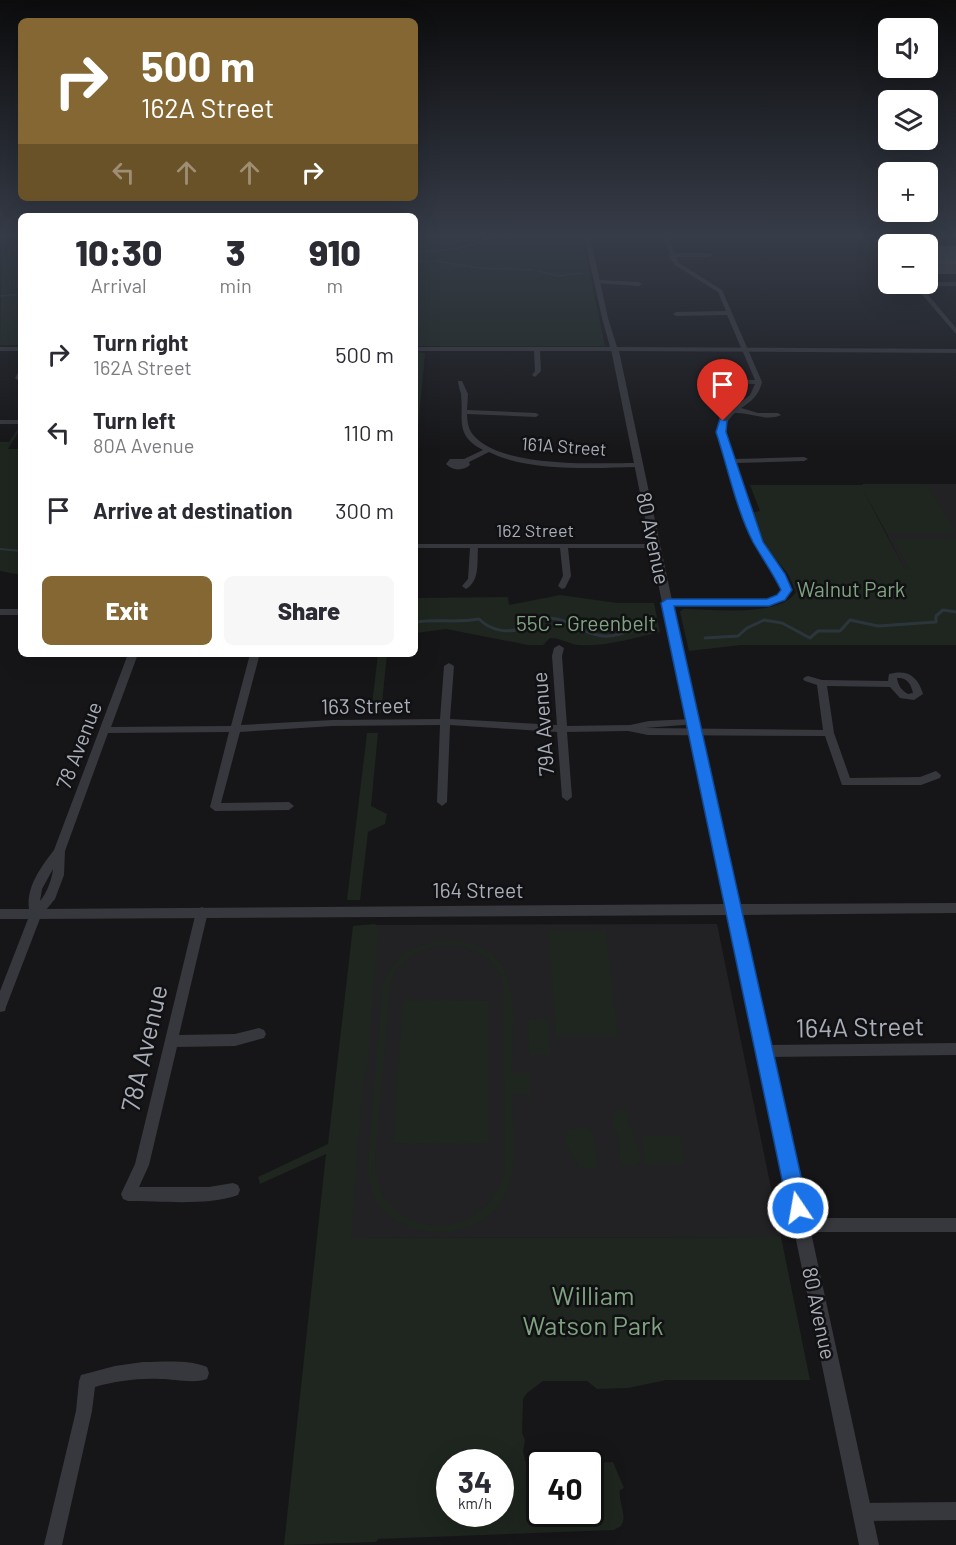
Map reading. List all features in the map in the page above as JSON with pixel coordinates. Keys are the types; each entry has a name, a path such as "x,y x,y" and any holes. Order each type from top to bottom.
{"street":[{"name":"80 Avenue","path":"605,308 869,1545"},
{"path":"667,603 773,601 781,598 786,590 779,574 758,542 746,511 721,428 723,421 735,408 756,392 759,381 728,308"},
{"path":"936,308 956,332"},
{"path":"676,314 730,313"},
{"path":"0,349 18,349"},
{"path":"418,349 956,349"},
{"path":"535,375 538,370 537,349"},
{"path":"711,381 759,381"},
{"path":"460,382 465,391 466,431 474,441 488,450"},
{"path":"735,408 758,415 778,415"},
{"path":"465,412 536,414"},
{"path":"0,422 18,422"},
{"path":"465,461 488,450"},
{"name":"161A Street","path":"488,450 517,459 550,464 639,465"},
{"path":"731,461 804,459"},
{"name":"162 Street","path":"418,546 655,546"},
{"path":"466,586 472,579 474,546"},
{"path":"562,586 567,576 564,546"},
{"path":"0,612 18,612"},
{"name":"79A Avenue","path":"559,648 567,797"},
{"name":"78 Avenue","path":"0,1007 36,914 50,899 58,875 59,851 132,657"},
{"path":"254,657 215,807 289,806"},
{"path":"442,802 449,666"},
{"path":"808,679 822,683 893,684"},
{"path":"822,683 829,733 846,782 921,781 936,775"},
{"name":"163 Street","path":"104,730 237,729 333,723 446,722 562,729 628,728 648,732 694,728 829,733"},
{"name":"164 Street","path":"0,914 956,908"},
{"name":"78A Avenue","path":"202,912 142,1165 128,1194 209,1194 233,1190"},
{"path":"171,1041 235,1040 259,1034"},
{"name":"164A Street","path":"765,1051 956,1049"},
{"path":"801,1225 956,1225"},
{"path":"53,1545 84,1411 87,1381 114,1372 174,1370 201,1373"},
{"path":"862,1512 956,1511"}],"shaded area":[{"path":"862,484 956,484 956,570 905,571"},
{"path":"717,924 781,1237 349,1238 375,925"}],"green space":[{"path":"1,308 18,308 18,345 0,345"},
{"path":"418,308 597,308 605,346 418,346"},
{"path":"418,352 425,353 418,427"},
{"path":"18,429 8,449 18,449 18,574 0,571 0,442 9,442"},
{"name":"Walnut Park","path":"750,485 927,485 956,532 886,532 862,488 905,570 910,570 893,539 956,539 956,645 741,645 689,651 680,612 683,609 760,609 775,606 796,592 788,574 762,542 751,513 760,511"},
{"name":"55C - Greenbelt","path":"560,595 617,603 654,603 660,632 599,645 575,644 550,638 543,645 528,645 446,629 418,633 418,598 508,597 509,605"},
{"path":"378,657 387,657 381,713 371,713"},
{"path":"367,733 378,733 371,806 387,814 385,824 368,832 360,900 347,900"},
{"name":"William Watson Park","path":"375,924 378,927 378,934 351,1238 781,1237 810,1380 666,1380 628,1388 597,1389 587,1381 543,1381 527,1393 523,1399 522,1433 525,1440 523,1451 526,1461 526,1527 604,1527 604,1462 613,1462 624,1488 620,1490 620,1495 624,1518 621,1526 614,1530 284,1545 326,1154 260,1184 258,1177 328,1144 353,926"},
{"path":"549,931 606,931 618,1036 556,1036"},
{"path":"449,940 475,945 492,955 504,969 513,1007 512,1073 530,1073 530,1094 512,1094 514,1153 509,1186 495,1209 476,1224 452,1232 428,1232 404,1225 385,1211 372,1190 368,1163 382,986 400,958 417,947","holes":["454,945 484,955 495,966 503,980 505,1171 494,1196 477,1213 456,1223 434,1225 412,1220 393,1208 380,1188 375,1161 391,980 402,964 417,953 434,947"]},
{"path":"403,1000 488,1001 488,1144 393,1143"},
{"path":"549,1019 551,1054 529,1054 528,1020"},
{"path":"619,1109 629,1111 628,1123 631,1126 641,1160 635,1166 624,1165 620,1160 618,1136 611,1124 615,1112"},
{"path":"579,1127 591,1129 599,1164 595,1170 579,1167 564,1140 568,1130"},
{"path":"642,1136 680,1136 684,1164 645,1164"}],"waterway":[{"path":"0,549 18,551"},
{"path":"705,638 738,636 747,628 764,620 782,623 810,638 818,631 840,631 850,620 878,626 936,622 936,616 943,610 956,612"},
{"path":"418,622 479,619 493,628 511,631 547,618 563,621 601,636 654,627"}],"route":[{"path":"723,421 721,432 746,511 758,542 786,586 785,594 777,600 761,603 667,603 798,1208"}]}
